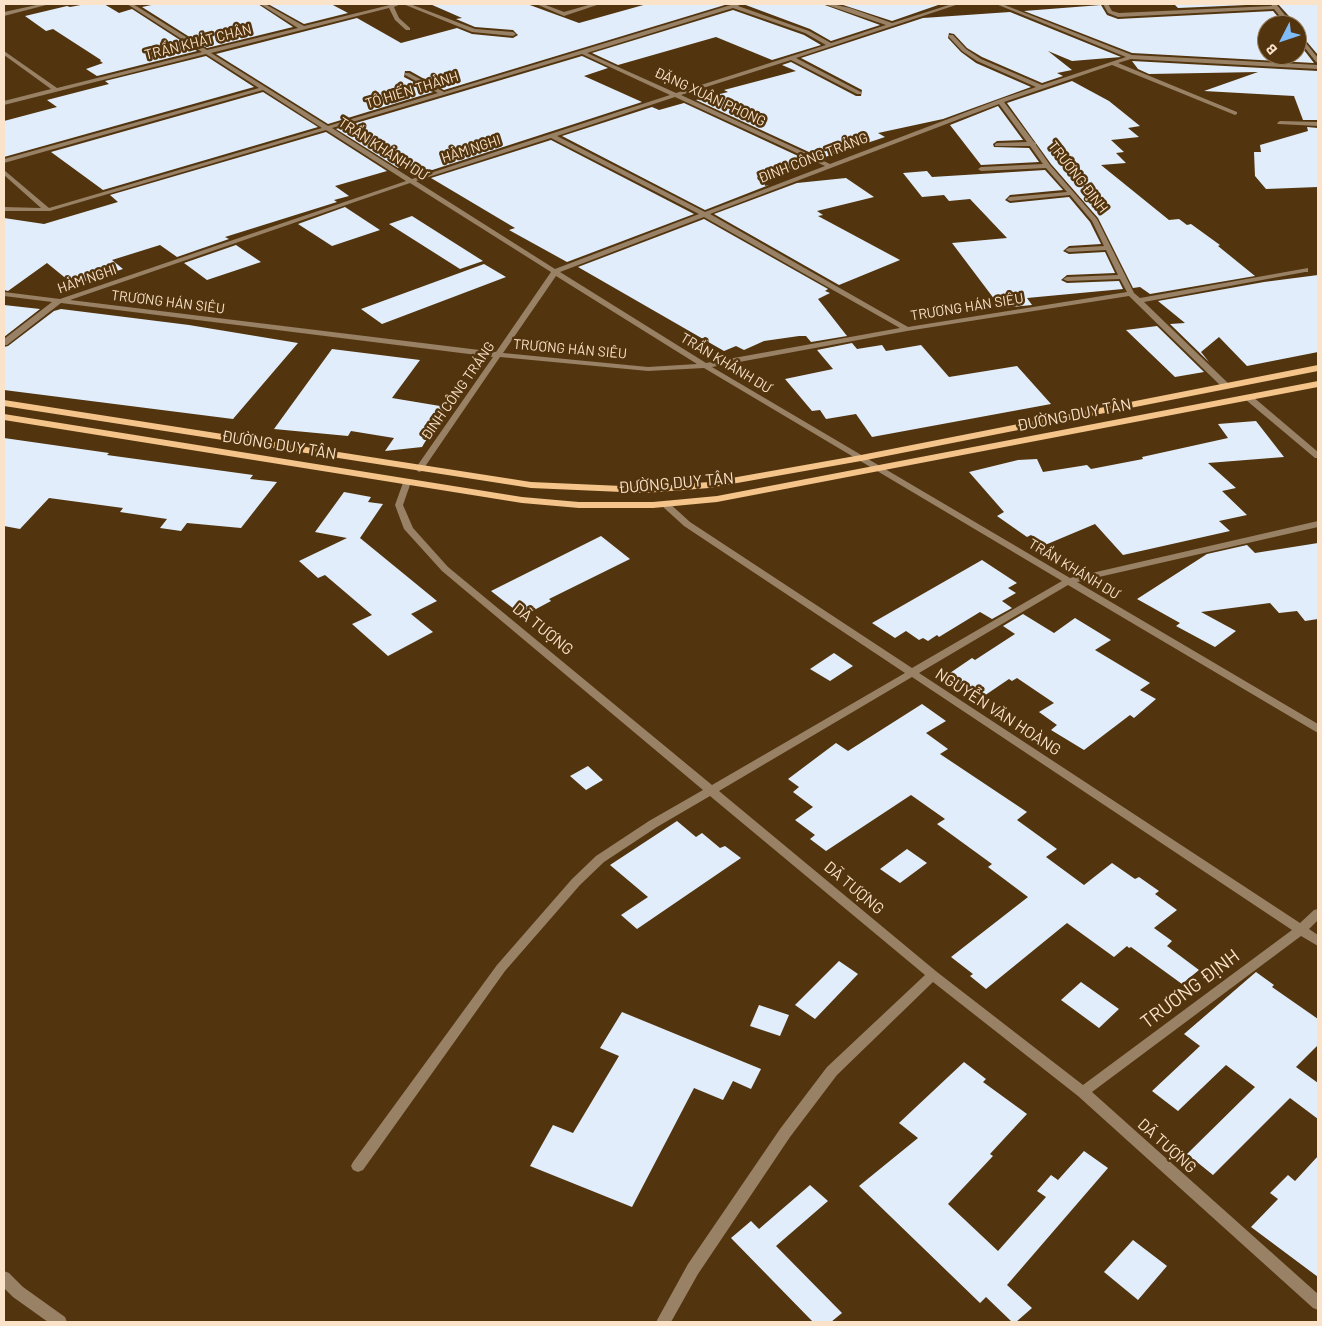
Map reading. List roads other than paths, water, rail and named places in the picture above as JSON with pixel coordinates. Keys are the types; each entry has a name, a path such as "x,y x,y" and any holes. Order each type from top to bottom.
{"main road":[{"name":"ĐƯỜNG DUY TÂN","path":"4,403 531,485 645,490 709,485 861,458 1318,368"},
{"name":"ĐƯỜNG DUY TÂN","path":"4,417 522,500 579,505 665,504 718,499 1318,384"}],"street":[{"path":"4,14 47,4"},
{"name":"TRẦN KHÁNH DƯ","path":"130,4 705,366 1318,729"},
{"path":"262,4 304,28"},
{"name":"TRẦN KHÁT CHÂN","path":"4,103 399,4"},
{"path":"406,4 474,31 513,34"},
{"path":"539,4 564,14 597,4"},
{"path":"826,4 848,9 891,25"},
{"name":"HÀM NGHI","path":"4,343 58,302 410,181 957,4"},
{"path":"998,4 1131,57"},
{"path":"1106,4 1110,12 1118,15 1274,5 1282,15"},
{"path":"736,5 807,32 831,45"},
{"name":"TÔ HIẾN THÀNH","path":"4,208 48,210 444,94 736,5"},
{"path":"391,6 397,19 408,29"},
{"path":"470,39 474,31"},
{"path":"951,36 964,50 979,60 1041,87"},
{"path":"1307,47 1318,61"},
{"path":"4,52 56,90"},
{"name":"ĐẶNG XUÂN PHONG","path":"581,52 828,165"},
{"name":"ĐINH CÔNG TRÁNG","path":"419,469 556,271 828,165 1000,101 1131,57 1318,67"},
{"path":"792,58 859,93"},
{"path":"1112,64 1235,113"},
{"path":"407,74 444,94"},
{"path":"4,161 264,88"},
{"name":"TRƯƠNG ĐỊNH","path":"1000,101 1034,144 1048,166 1095,220 1131,294 1226,386"},
{"path":"1280,123 1318,124"},
{"path":"553,136 704,214 907,329"},
{"path":"996,145 1034,144"},
{"path":"981,169 1048,166"},
{"path":"4,172 48,210"},
{"path":"1010,199 1073,193"},
{"path":"1069,250 1108,248"},
{"path":"1138,300 1305,270"},
{"path":"1067,279 1122,277"},
{"name":"TRƯƠNG HÁN SIÊU","path":"4,294 499,355 648,369 705,366 907,329 1131,294"},
{"path":"1249,398 1318,456"},
{"name":"DÃ TƯỢNG","path":"407,482 398,505 409,529 444,569 933,975 1083,1092 1318,1303"},
{"name":"NGUYỄN VĂN HOÀNG","path":"665,504 687,524 1318,941"},
{"path":"358,1166 501,968 576,882 600,859 653,824 1069,580 1318,524"},
{"name":"TRƯƠNG ĐỊNH","path":"1083,1092 1301,929 1318,913"},
{"path":"663,1322 692,1269 784,1132 832,1071 933,975"},
{"path":"4,1278 18,1292 60,1322"}]}
